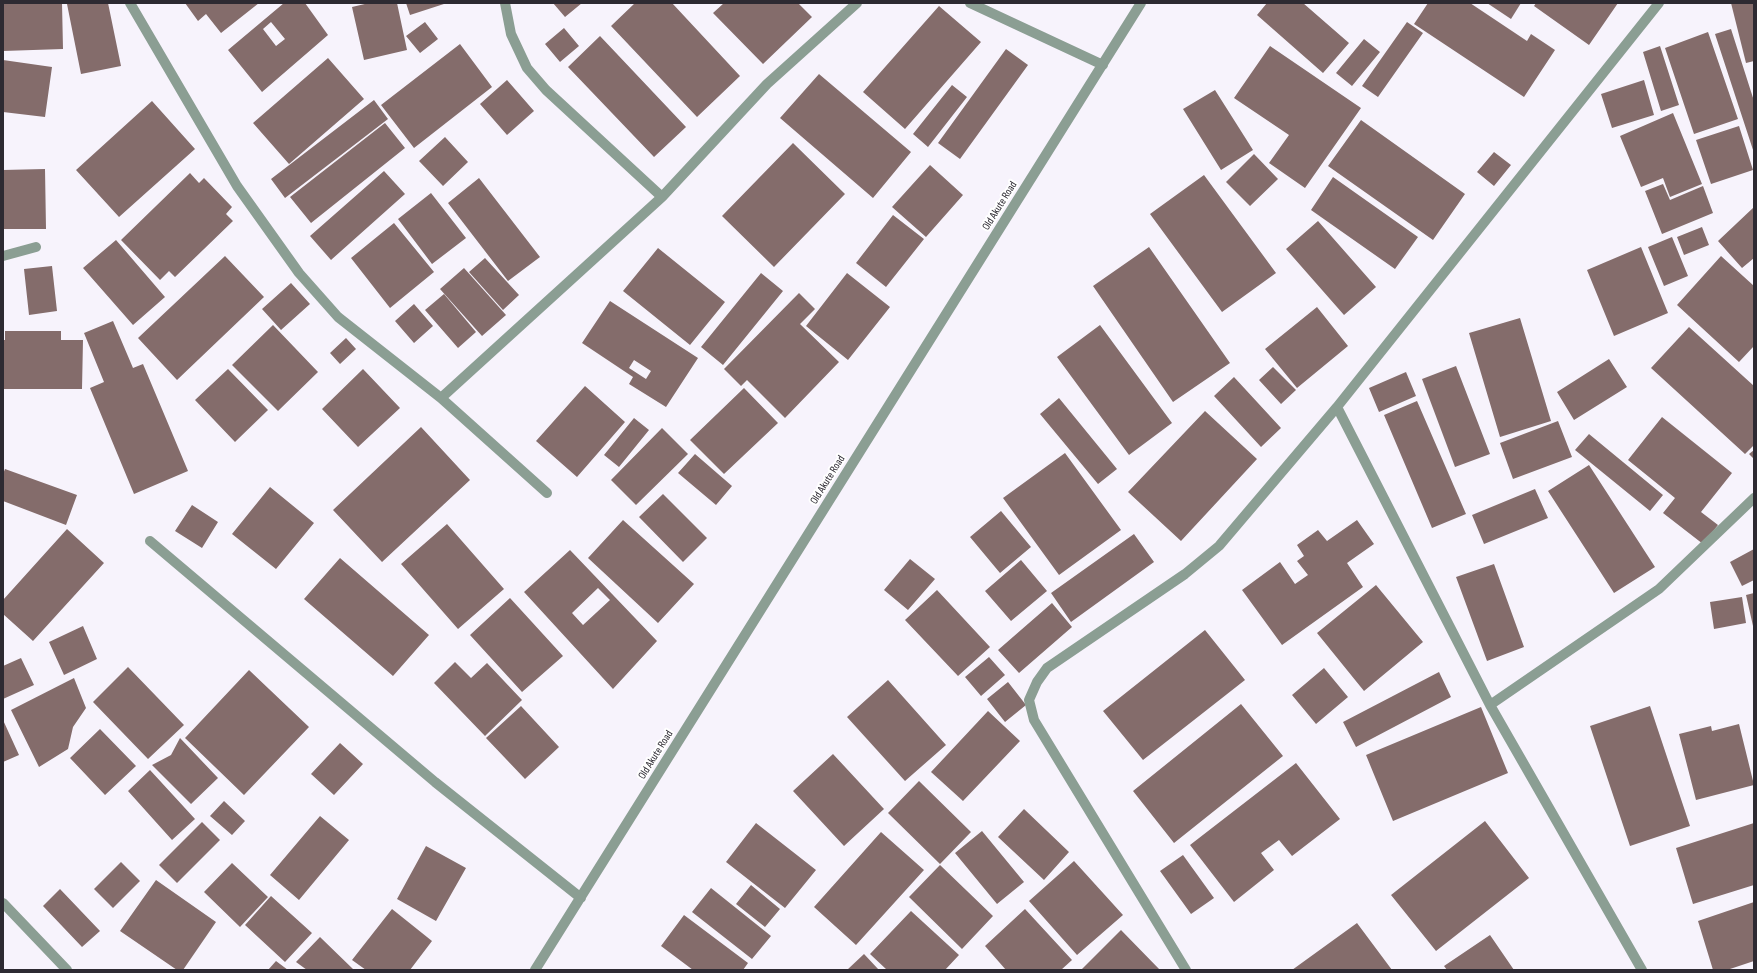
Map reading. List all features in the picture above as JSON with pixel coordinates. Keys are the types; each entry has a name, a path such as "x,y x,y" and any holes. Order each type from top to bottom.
{"street":[{"path":"130,3 237,186 299,273 338,317 441,398 547,493"},
{"path":"505,3 511,34 527,68 546,90 662,197"},
{"path":"441,398 662,197 767,84 857,3"},
{"path":"970,3 1103,65"},
{"name":"Old Akute Road","path":"535,970 1141,3"},
{"path":"1186,970 1034,720 1029,700 1036,682 1047,668 1185,574 1219,546 1337,407 1659,3"},
{"path":"3,256 36,247"},
{"path":"1337,407 1490,705 1642,970"},
{"path":"1490,705 1659,589 1754,498"},
{"path":"150,541 435,782 581,898"},
{"path":"3,903 67,970"}],"building":[{"path":"3,3 62,3 63,49 3,51"},
{"path":"108,3 121,66 81,74 67,4"},
{"path":"185,3 259,3 221,33 206,14 198,21"},
{"path":"284,3 305,3 328,35 262,92 228,50","holes":["271,22 285,39 276,46 263,29"]},
{"path":"369,3 397,3 407,50 364,60 352,7"},
{"path":"406,3 447,3 410,15"},
{"path":"553,3 582,3 565,17"},
{"path":"635,3 672,3 740,76 697,117 611,26"},
{"path":"724,3 798,3 812,17 763,64 713,13"},
{"path":"1267,3 1303,3 1349,43 1323,73 1257,15"},
{"path":"1428,3 1470,3 1527,41 1531,34 1555,50 1524,97 1414,24"},
{"path":"1487,3 1521,3 1511,19"},
{"path":"1536,3 1618,3 1589,45 1534,6"},
{"path":"1731,3 1754,3 1754,61 1746,63"},
{"path":"939,6 981,42 905,129 863,92"},
{"path":"425,22 438,39 420,53 406,36"},
{"path":"1407,22 1423,33 1378,97 1362,86"},
{"path":"564,28 579,46 560,62 545,44"},
{"path":"1731,29 1754,101 1754,153 1715,34"},
{"path":"1708,32 1738,119 1694,134 1665,48"},
{"path":"600,36 686,127 654,157 568,67"},
{"path":"1364,39 1380,52 1352,86 1336,73"},
{"path":"460,44 492,87 414,148 381,105"},
{"path":"1270,46 1361,108 1305,188 1269,163 1289,135 1234,98"},
{"path":"1660,46 1679,105 1661,111 1643,52"},
{"path":"1006,49 1028,65 960,159 938,143"},
{"path":"328,58 364,99 289,164 253,123"},
{"path":"3,60 52,67 45,117 3,112"},
{"path":"819,74 911,152 873,198 780,118"},
{"path":"507,80 534,111 507,135 480,104"},
{"path":"1644,80 1654,115 1612,128 1601,94"},
{"path":"952,85 967,97 928,147 913,134"},
{"path":"1215,90 1253,150 1221,170 1183,109"},
{"path":"374,100 388,119 285,198 271,179"},
{"path":"152,101 195,149 119,217 76,170"},
{"path":"1673,113 1702,184 1670,197 1663,178 1641,187 1620,136"},
{"path":"1361,120 1465,194 1433,240 1328,166"},
{"path":"385,123 405,148 311,223 290,197"},
{"path":"1739,126 1753,170 1711,184 1696,140"},
{"path":"445,137 468,162 443,186 419,161"},
{"path":"793,143 845,194 774,267 722,216"},
{"path":"1494,152 1511,165 1494,186 1477,172"},
{"path":"1254,154 1278,179 1250,206 1226,182"},
{"path":"930,165 963,195 926,237 892,207"},
{"path":"45,169 46,229 3,229 3,170"},
{"path":"384,171 405,194 331,260 310,236"},
{"path":"190,173 199,183 204,178 232,207 226,214 233,221 175,277 169,271 160,280 121,240"},
{"path":"1204,175 1276,273 1222,312 1150,214"},
{"path":"1333,177 1418,237 1395,269 1311,210"},
{"path":"479,178 540,257 508,281 448,203"},
{"path":"1663,184 1670,200 1703,186 1713,213 1662,234 1645,191"},
{"path":"431,193 466,238 432,264 398,219"},
{"path":"1754,207 1754,258 1742,268 1718,241"},
{"path":"893,215 924,239 886,287 856,263"},
{"path":"1318,221 1376,287 1344,315 1286,249"},
{"path":"394,223 434,272 390,308 351,258"},
{"path":"1702,227 1709,245 1684,255 1677,237"},
{"path":"1672,237 1688,276 1664,286 1648,247"},
{"path":"116,240 165,297 133,325 83,268"},
{"path":"1149,247 1230,363 1173,402 1093,286"},
{"path":"1641,247 1668,313 1614,336 1587,270"},
{"path":"658,248 725,302 690,345 623,291"},
{"path":"225,256 264,297 177,380 138,338"},
{"path":"1721,256 1754,286 1754,346 1739,362 1677,305"},
{"path":"485,258 519,295 503,310 469,272"},
{"path":"52,266 57,311 29,315 24,269"},
{"path":"464,268 506,315 482,336 440,289"},
{"path":"761,273 783,291 723,365 701,347"},
{"path":"847,273 890,307 848,360 806,326"},
{"path":"291,283 310,304 281,330 262,309"},
{"path":"799,293 815,309 800,324 839,362 785,418 747,380 741,386 724,369"},
{"path":"444,294 476,332 458,348 425,310"},
{"path":"610,301 698,358 666,407 629,384 633,377 582,343","holes":["634,360 651,371 646,379 629,368"]},
{"path":"414,304 433,326 414,343 395,321"},
{"path":"1317,307 1348,346 1297,388 1265,349"},
{"path":"1520,318 1551,421 1500,437 1469,333"},
{"path":"113,321 133,368 143,364 188,471 134,494 90,388 104,382 84,333"},
{"path":"273,325 318,372 278,411 232,365"},
{"path":"1100,325 1172,423 1129,455 1057,357"},
{"path":"1689,327 1754,386 1754,445 1745,454 1651,368"},
{"path":"5,331 61,331 61,340 83,340 82,389 3,389 3,340 5,340"},
{"path":"346,338 356,349 340,364 330,353"},
{"path":"1609,359 1627,387 1574,420 1557,392"},
{"path":"1456,366 1490,454 1455,467 1422,379"},
{"path":"1273,367 1296,390 1281,404 1259,380"},
{"path":"228,369 268,410 235,442 195,400"},
{"path":"363,369 400,408 358,447 322,409"},
{"path":"1406,372 1416,396 1379,412 1369,388"},
{"path":"1234,377 1281,428 1261,447 1214,396"},
{"path":"585,386 625,422 577,477 536,441"},
{"path":"744,388 778,423 724,474 690,440"},
{"path":"1059,398 1117,469 1098,484 1040,414"},
{"path":"1417,401 1466,514 1432,528 1384,415"},
{"path":"1205,411 1257,459 1181,541 1128,492"},
{"path":"1662,417 1732,473 1701,512 1718,525 1703,544 1663,513 1675,498 1628,460"},
{"path":"634,418 649,430 619,467 604,455"},
{"path":"1558,421 1572,457 1513,479 1500,443"},
{"path":"421,427 470,480 382,562 333,510"},
{"path":"662,428 688,454 636,505 611,480"},
{"path":"1589,434 1663,495 1650,511 1575,450"},
{"path":"1754,450 1754,459 1749,454"},
{"path":"1065,453 1121,530 1059,575 1003,498"},
{"path":"695,454 732,486 716,505 678,473"},
{"path":"1589,465 1655,567 1614,593 1548,491"},
{"path":"5,469 77,495 66,525 3,501 3,474"},
{"path":"270,487 314,523 276,569 232,534"},
{"path":"1535,489 1548,518 1484,544 1472,515"},
{"path":"663,494 707,538 683,562 639,517"},
{"path":"192,505 218,522 202,548 175,531"},
{"path":"1001,511 1031,547 1000,573 970,537"},
{"path":"623,520 694,584 658,623 588,558"},
{"path":"1357,520 1374,544 1347,563 1363,587 1282,645 1242,590 1280,562 1295,584 1308,575 1297,561 1304,556 1297,545 1318,530 1327,541"},
{"path":"447,524 504,589 458,629 401,564"},
{"path":"67,529 104,563 33,641 3,614 3,600"},
{"path":"1134,534 1154,562 1071,622 1051,593"},
{"path":"1754,549 1754,580 1742,586 1730,562"},
{"path":"570,550 657,641 613,689 524,592","holes":["598,588 610,600 583,625 572,613"]},
{"path":"340,558 429,635 393,676 304,599"},
{"path":"910,559 935,579 908,610 884,590"},
{"path":"1021,560 1047,591 1011,621 985,591"},
{"path":"1494,564 1524,647 1487,661 1456,577"},
{"path":"1376,585 1423,642 1364,691 1317,633"},
{"path":"937,590 990,647 958,676 905,620"},
{"path":"1754,593 1754,626 1753,626 1746,595"},
{"path":"1742,597 1746,623 1714,629 1710,602"},
{"path":"510,598 563,656 522,692 470,635"},
{"path":"1052,603 1072,627 1019,673 998,650"},
{"path":"83,626 97,659 64,675 49,642"},
{"path":"1205,630 1245,680 1143,760 1103,711"},
{"path":"989,657 1005,675 981,696 965,677"},
{"path":"21,658 34,685 3,699 3,666"},
{"path":"455,662 471,678 487,663 522,700 485,736 434,683"},
{"path":"128,667 184,725 148,759 93,702"},
{"path":"1324,668 1348,697 1316,724 1292,695"},
{"path":"249,670 309,727 244,795 185,738"},
{"path":"1439,672 1451,697 1356,747 1343,722"},
{"path":"74,678 86,708 73,727 68,749 39,767 11,710"},
{"path":"888,680 946,745 905,781 847,717"},
{"path":"1008,682 1026,705 1005,722 987,699"},
{"path":"1241,704 1283,756 1174,843 1133,791"},
{"path":"521,706 559,747 525,779 486,738"},
{"path":"1650,706 1690,826 1630,846 1590,726"},
{"path":"1481,707 1508,773 1393,821 1366,755"},
{"path":"988,711 1020,741 963,801 931,772"},
{"path":"3,720 19,755 3,762"},
{"path":"1739,724 1754,785 1696,800 1679,734 1711,726 1712,731"},
{"path":"100,729 136,766 105,795 70,758"},
{"path":"180,738 218,778 191,804 152,765 171,755"},
{"path":"340,743 363,764 334,795 311,774"},
{"path":"833,754 884,809 844,846 793,791"},
{"path":"1296,763 1340,819 1292,856 1279,840 1261,853 1274,870 1234,902 1190,845"},
{"path":"150,770 195,819 172,840 128,791"},
{"path":"919,781 971,832 940,864 888,813"},
{"path":"224,801 245,821 232,835 210,816"},
{"path":"1024,809 1069,852 1044,880 998,837"},
{"path":"320,816 349,840 299,900 270,875"},
{"path":"1485,821 1529,878 1436,951 1391,895"},
{"path":"202,822 220,840 177,883 159,865"},
{"path":"756,823 816,870 785,908 726,862"},
{"path":"1754,823 1754,885 1693,904 1676,848"},
{"path":"982,831 1024,882 997,904 955,853"},
{"path":"881,832 924,870 856,945 814,907"},
{"path":"426,846 466,868 436,921 397,899"},
{"path":"1183,855 1214,898 1191,914 1160,871"},
{"path":"1074,861 1123,915 1077,955 1029,901"},
{"path":"121,862 140,881 113,908 94,889"},
{"path":"232,863 268,897 240,927 204,892"},
{"path":"940,865 993,916 962,949 909,897"},
{"path":"156,880 216,922 183,970 177,970 120,931"},
{"path":"751,885 780,909 765,927 736,904"},
{"path":"711,888 771,936 752,959 692,912"},
{"path":"60,889 100,931 82,947 43,906"},
{"path":"271,896 312,933 285,962 245,925"},
{"path":"1754,902 1754,961 1727,970 1713,970 1698,921"},
{"path":"392,909 432,941 410,970 366,970 352,960"},
{"path":"1025,909 1072,960 1061,970 1006,970 985,946"},
{"path":"911,911 959,955 945,970 887,970 870,954"},
{"path":"684,915 748,963 743,970 693,970 661,946"},
{"path":"1357,923 1392,970 1292,970"},
{"path":"1121,930 1160,970 1081,970"},
{"path":"1490,935 1514,970 1447,970 1444,966"},
{"path":"320,937 354,970 307,970 296,962"},
{"path":"864,954 879,970 847,970"},
{"path":"276,961 288,970 268,970"}]}
